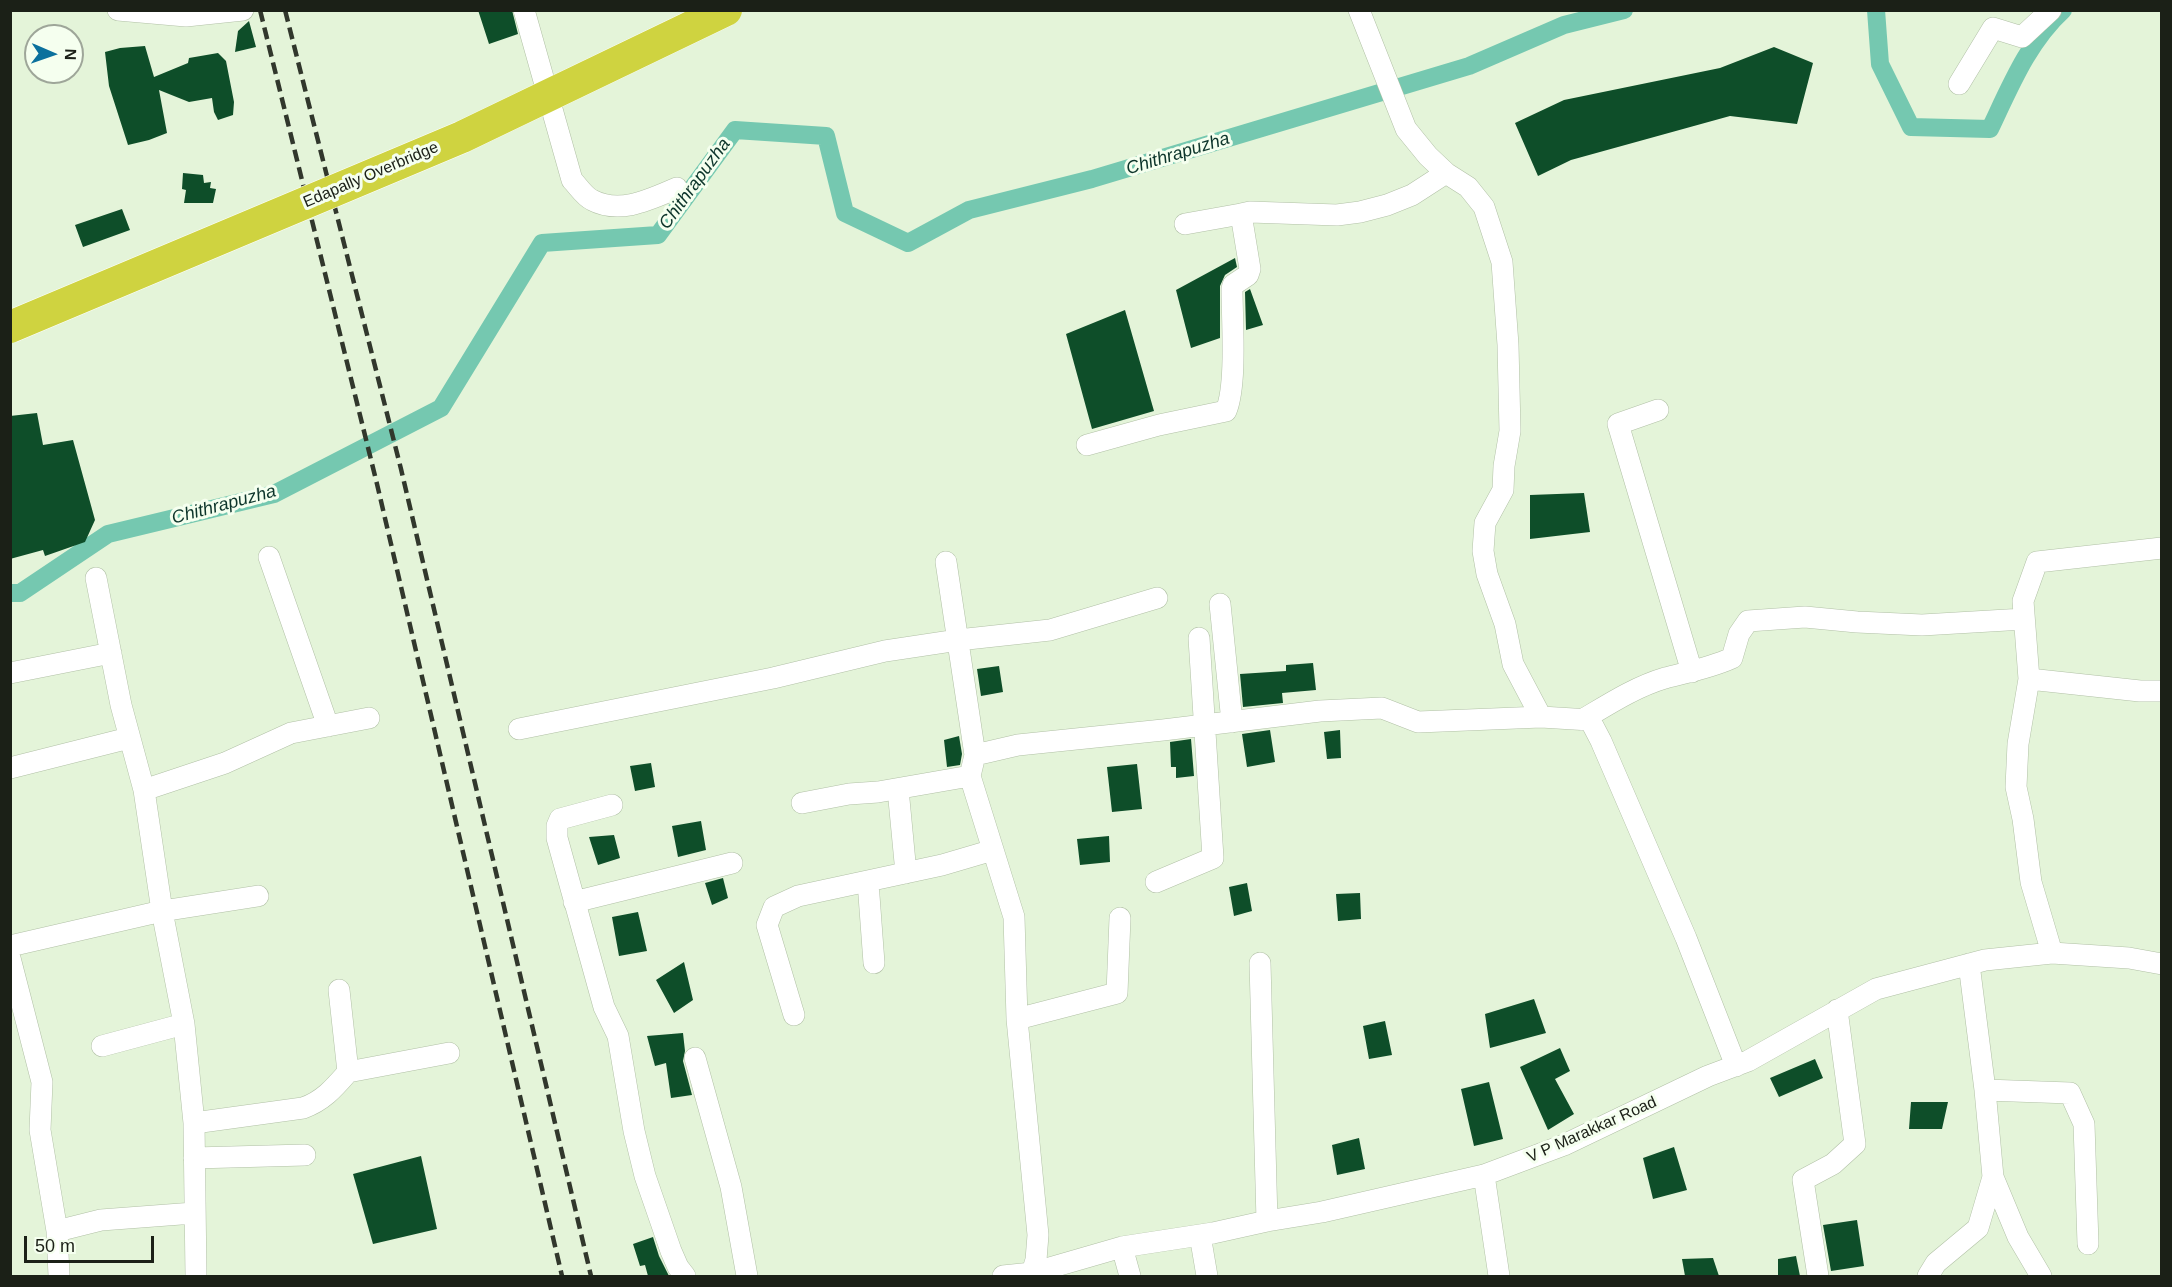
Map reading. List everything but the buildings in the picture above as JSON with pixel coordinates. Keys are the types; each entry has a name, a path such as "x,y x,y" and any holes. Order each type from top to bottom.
{"highway":[{"name":"Edapally Overbridge","path":"10,327 462,137 726,10"}],"street":[{"path":"118,10 186,16 243,10"},
{"path":"524,10 572,180 590,200 615,207 645,201 677,188"},
{"path":"1359,10 1406,129 1428,156 1446,173 1468,187 1484,207 1502,261 1508,345 1510,431 1504,466 1503,490 1485,523 1483,551 1486,574 1505,624 1513,664 1541,717"},
{"path":"1959,84 1993,28 2022,37 2051,10"},
{"path":"1185,224 1250,212 1337,215 1360,212 1412,195 1446,173"},
{"path":"1087,445 1159,425 1226,411 1230,402 1233,356 1232,289 1233,285 1248,275 1250,269 1241,214"},
{"path":"1658,410 1618,424 1692,672"},
{"path":"2052,953 2031,882 2023,819 2016,787 2018,744 2029,679 2023,601 2037,562 2162,548"},
{"path":"269,557 328,726"},
{"path":"946,562 975,755 970,776 1014,917 1017,1019 1038,1235 1036,1260 1031,1275"},
{"path":"96,578 129,738 144,790 162,911 184,1024 194,1123 196,1276"},
{"path":"519,729 773,678 885,651 957,640 1050,630 1157,598"},
{"path":"1220,604 1232,722"},
{"path":"1582,720 1630,692 1664,679 1713,667 1732,658 1739,634 1748,621 1804,617 1922,625 2024,619"},
{"path":"1156,882 1213,858 1199,638"},
{"path":"10,673 111,653"},
{"path":"2029,679 2140,691 2162,691"},
{"path":"975,755 1018,745 1320,711 1382,708 1418,722 1541,717 1590,720 1682,928 1736,1065"},
{"path":"144,790 225,763 291,733 369,718"},
{"path":"10,768 129,738"},
{"path":"802,803 970,776"},
{"path":"898,789 906,873"},
{"path":"612,805 562,818 558,822 557,838 604,1007 618,1036 634,1131 645,1176 671,1251 685,1276"},
{"path":"794,1015 766,925 774,907 798,896 868,882 993,850"},
{"path":"574,902 732,863"},
{"path":"868,882 874,963"},
{"path":"10,946 162,911 258,896"},
{"path":"1017,1019 1118,993 1120,918"},
{"name":"V P Marakkar Road","path":"1003,1276 1031,1275 1122,1247 1322,1212 1484,1175 1564,1145 1708,1076 1748,1061 1876,989 1985,960 2052,953 2129,958 2162,964"},
{"path":"10,958 42,1082 40,1130 57,1231 59,1276"},
{"path":"1260,963 1267,1221"},
{"path":"1969,964 1993,1177 2018,1237 2041,1276"},
{"path":"339,990 348,1072"},
{"path":"1818,1276 1803,1180 1833,1164 1855,1144 1837,1010"},
{"path":"102,1046 184,1024"},
{"path":"194,1123 303,1108 322,1099 348,1072 449,1053"},
{"path":"695,1058 731,1188 747,1276"},
{"path":"1985,1090 2070,1093 2084,1124 2088,1244"},
{"path":"194,1158 305,1155"},
{"path":"1484,1175 1499,1276"},
{"path":"1928,1276 1936,1263 1978,1228 1993,1177"},
{"path":"57,1231 100,1220 194,1212"},
{"path":"1200,1235 1207,1276"},
{"path":"1122,1247 1130,1276"}],"waterway":[{"name":"Chithrapuzha","path":"10,593 20,593 108,534 274,494 441,408 542,243 658,235 735,130 826,136 845,213 908,243 969,210 1092,179 1469,66 1564,25 1624,10"},
{"name":"Chithrapuzha","path":"1876,10 1880,64 1911,127 1990,129 2030,51 2063,10"}],"railway":[{"path":"260,10 377,484 562,1276"},
{"path":"285,10 401,469 591,1276"}]}
